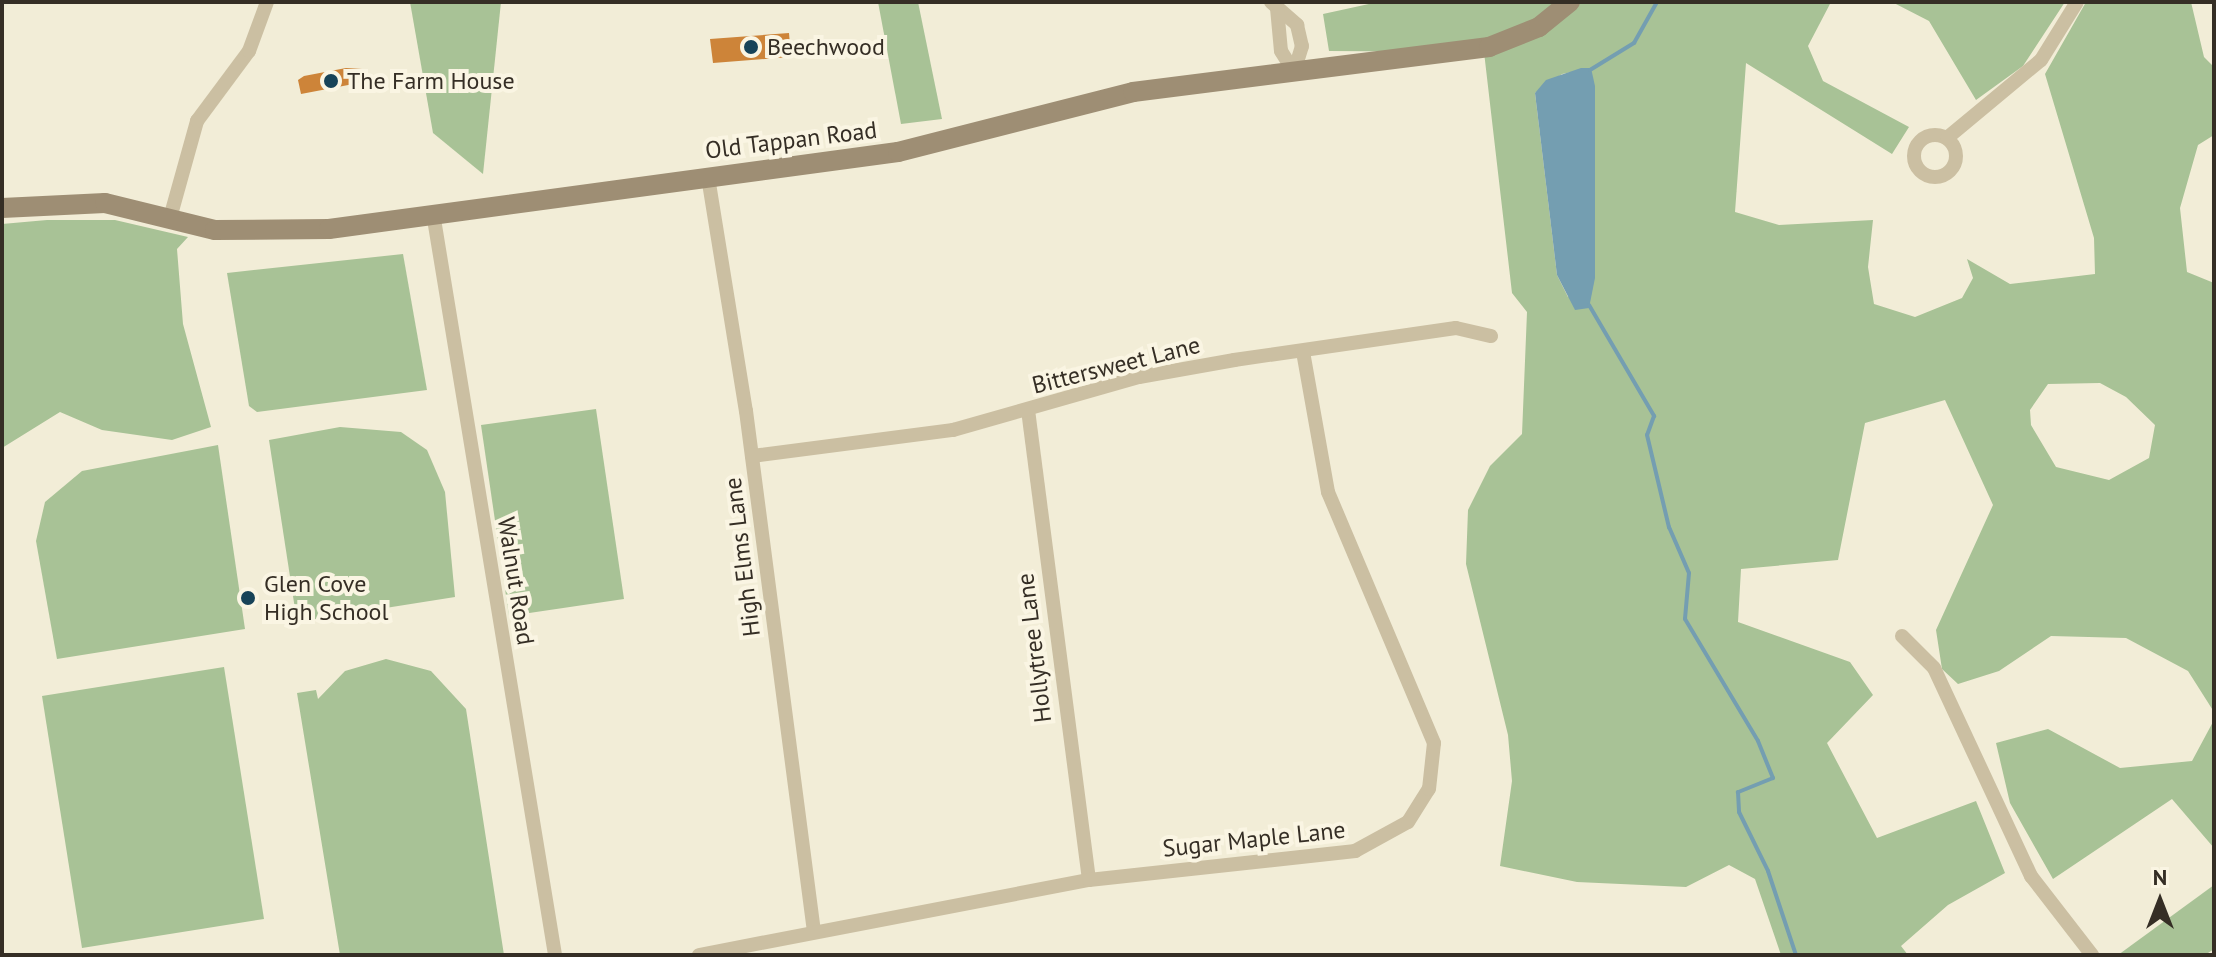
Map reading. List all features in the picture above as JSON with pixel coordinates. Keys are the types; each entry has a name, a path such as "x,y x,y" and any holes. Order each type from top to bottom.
{"street":[{"path":"170,218 197,121 249,51 267,2"},
{"name":"Old Tappan Road","path":"2,208 105,203 170,218 264,233 708,177 898,152 1078,103 1489,47 1539,27 1570,2"},
{"path":"1947,138 2041,60 2077,2"},
{"path":"1274,5 1281,51 1294,72"},
{"path":"1274,5 1297,25 1302,46 1294,72"},
{"name":"High Elms Lane","path":"708,177 752,456 814,932"},
{"name":"Walnut Road","path":"433,213 555,955"},
{"name":"Bittersweet Lane","path":"752,456 953,430 1139,377 1456,328 1491,336"},
{"name":"Sugar Maple Lane","path":"699,955 1089,880 1372,846 1408,822 1429,789 1435,766 1430,728 1328,492 1303,351"},
{"name":"Hollytree Lane","path":"1028,410 1089,880"},
{"path":"1902,636 1934,668 2031,876 2092,955"}],"green space":[{"path":"410,2 501,2 483,174 433,133"},
{"path":"878,2 918,2 942,119 901,124"},
{"path":"1378,2 1831,2 1808,46 1823,81 1909,127 1892,154 1746,63 1735,212 1779,225 1873,220 1868,267 1874,304 1915,317 1962,298 1973,278 1967,259 2010,284 2095,274 2094,238 2045,74 2086,2 2191,2 2204,57 2214,67 2214,135 2198,145 2180,208 2187,272 2214,283 2214,712 2188,671 2126,638 2051,636 1999,671 1958,684 1942,669 1936,630 1993,505 1945,400 1865,423 1838,560 1741,569 1738,622 1850,662 1873,695 1827,743 1877,838 1976,801 2005,873 1948,905 1901,946 1908,955 1781,955 1755,879 1729,865 1686,887 1577,882 1500,866 1512,781 1508,735 1466,564 1468,510 1490,466 1522,434 1527,312 1512,293 1484,52 1329,51 1323,14","holes":["1591,68 1595,277 1568,297 1557,275 1535,93 1562,74","2100,383 2126,397 2155,425 2149,458 2109,480 2056,467 2031,425 2030,410 2048,384"]},
{"path":"1892,2 2065,2 2023,66 1976,100 1929,21"},
{"path":"47,220 115,220 188,237 177,249 183,324 211,427 172,440 102,430 60,412 2,448 2,224"},
{"path":"403,254 427,390 257,412 249,406 227,273"},
{"path":"596,409 624,599 509,616 481,425"},
{"path":"340,427 401,432 427,450 445,492 455,597 297,622 269,440"},
{"path":"218,445 245,629 57,659 36,541 45,502 82,471"},
{"path":"386,659 431,671 466,709 504,955 340,955 297,693 316,690 318,699 345,671"},
{"path":"224,667 264,919 82,948 42,696"},
{"path":"2214,720 2214,848 2172,799 2053,879 2010,803 1996,743 2048,729 2120,768 2192,761"},
{"path":"2214,885 2214,949 2205,955 2118,955"}],"water":[{"path":"1581,68 1591,68 1595,86 1595,278 1589,308 1575,310 1557,275 1535,93 1546,80"}],"building":[{"name":"Beechwood","path":"789,33 791,57 713,63 710,39"},
{"name":"The Farm House","path":"346,68 362,69 364,82 301,94 298,80 304,76"}],"waterway":[{"path":"1590,70 1634,43 1657,2"},
{"path":"1589,305 1654,416 1647,435 1669,527 1689,573 1685,619 1758,741 1773,778 1738,792 1739,812 1768,871 1796,955"}],"place":[{"name":"Beechwood","path":"751,47"},
{"name":"The Farm House","path":"331,81"},
{"name":"Glen Cove High School","path":"248,598"}]}
